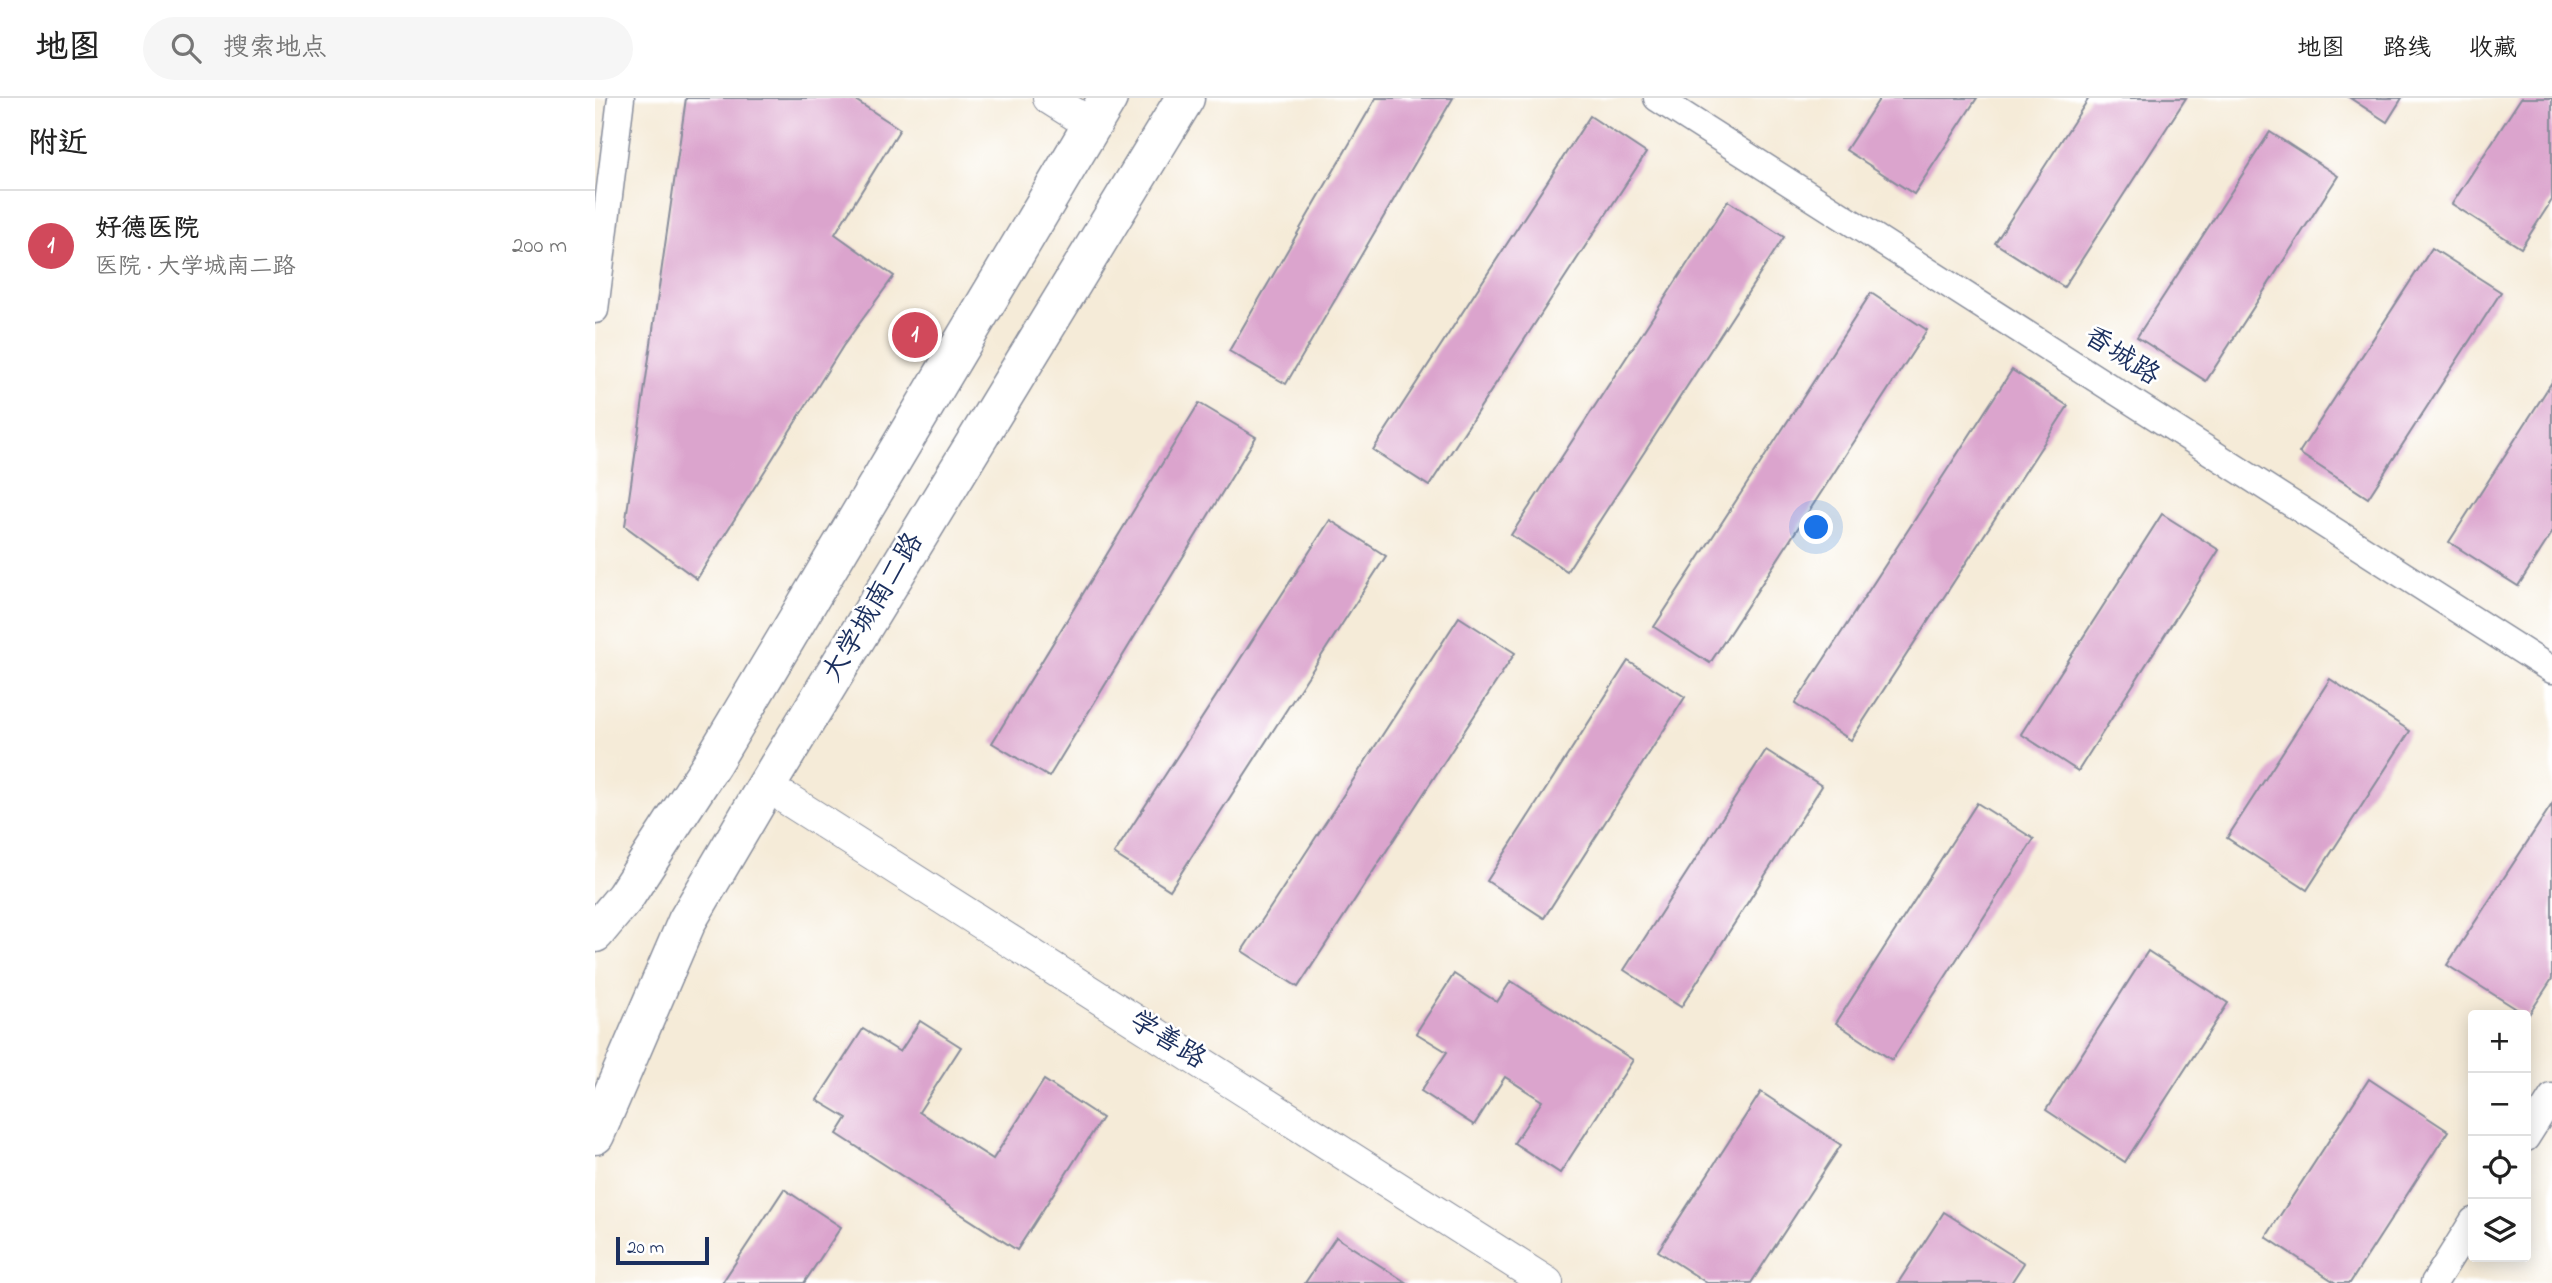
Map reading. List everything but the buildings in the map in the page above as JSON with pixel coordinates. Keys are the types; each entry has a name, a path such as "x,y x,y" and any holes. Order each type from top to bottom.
{"highway":[{"name":"大学城南二路","path":"595,1135 687,922 942,496 1185,98"},
{"path":"595,933 625,897 712,763 1100,112"},
{"path":"595,1135 710,928 880,643 942,496"}],"street":[{"path":"595,310 621,98"},
{"path":"1049,98 1100,112"},
{"name":"香城路","path":"1657,98 2552,670"},
{"name":"学善路","path":"787,799 1547,1283"},
{"path":"2527,1136 2552,1097"},
{"path":"2434,1283 2468,1229"}],"place":[{"name":"好德医院","path":"915,335"}]}
